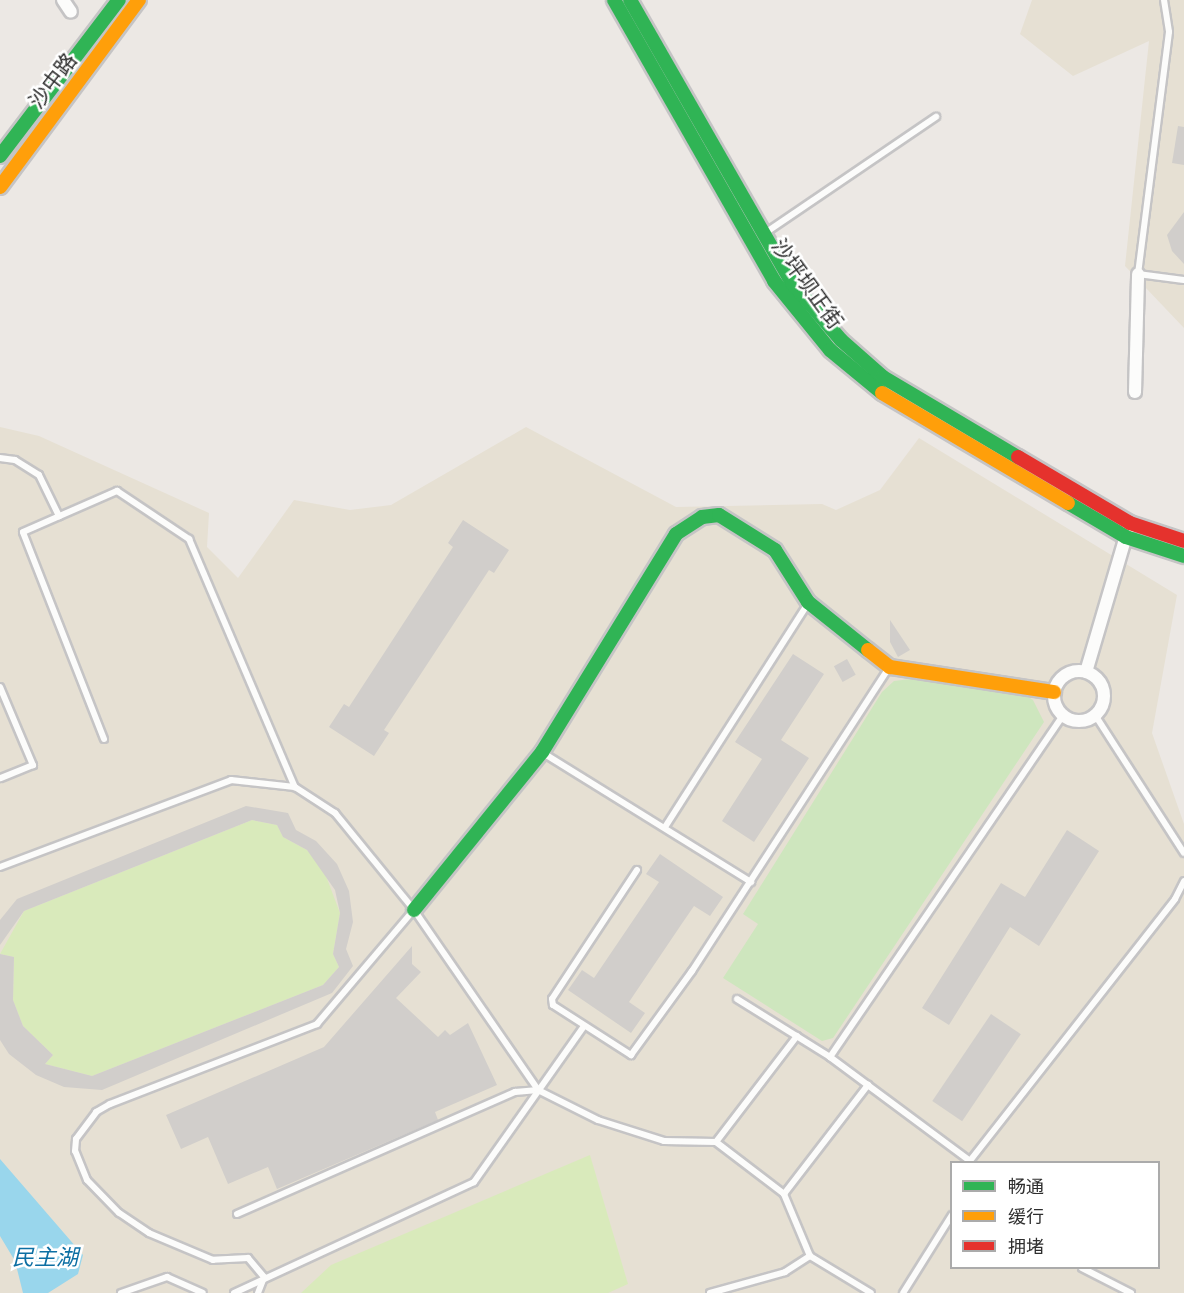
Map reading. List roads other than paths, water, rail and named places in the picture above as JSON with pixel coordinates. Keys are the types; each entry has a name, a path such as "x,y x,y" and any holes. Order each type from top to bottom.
{"main road":[{"name":"沙中路","path":"0,156 119,0"},
{"name":"沙中路","path":"0,187 139,0"},
{"name":"沙坪坝正街","path":"614,0 774,281 830,350 875,389 1126,537 1184,556"},
{"name":"沙坪坝正街","path":"630,0 764,234 817,315 883,377 1130,524 1184,541"},
{"path":"414,910 542,753 676,534 688,523 719,515 775,550 808,602 890,667 1054,692"}],"street":[{"path":"63,0 71,12"},
{"path":"1135,392 1138,274"},
{"path":"1086,672 1130,524"},
{"path":"1086,672 1102,687 1103,702 1095,715 1079,721 1063,715 1054,692 1062,677 1086,672"}],"lane":[{"path":"1164,0 1168,32 1138,274 1184,280"},
{"path":"764,234 936,117"},
{"path":"0,458 15,460 39,475 59,516"},
{"path":"104,739 23,532 117,491 189,539 295,787"},
{"path":"665,827 808,602"},
{"path":"637,870 552,999 553,1005 626,1053 637,1053 890,667"},
{"path":"0,687 33,765 0,778"},
{"path":"830,1057 1063,715"},
{"path":"1095,715 1184,853"},
{"path":"542,753 751,882"},
{"path":"0,867 231,780 295,787 335,813 414,910 538,1090 598,1120 664,1141 716,1142 784,1194 810,1256 871,1293"},
{"path":"970,1161 1175,899 1184,881"},
{"path":"264,1277 248,1258 213,1260 134,1225 87,1180 75,1151 76,1139 96,1112 110,1104 317,1024 414,910"},
{"path":"737,999 830,1057 968,1161"},
{"path":"234,1293 264,1277 474,1182 585,1026"},
{"path":"716,1142 797,1036"},
{"path":"784,1194 868,1085"},
{"path":"237,1214 515,1092 538,1090"},
{"path":"903,1293 950,1217"},
{"path":"710,1293 785,1272 810,1256"},
{"path":"1084,1269 1131,1293"},
{"path":"121,1293 166,1277 203,1293"},
{"path":"258,1293 264,1277"}],"water":[{"name":"民主湖","path":"0,1159 83,1255 78,1274 48,1293 23,1293 15,1261 0,1236"}]}
